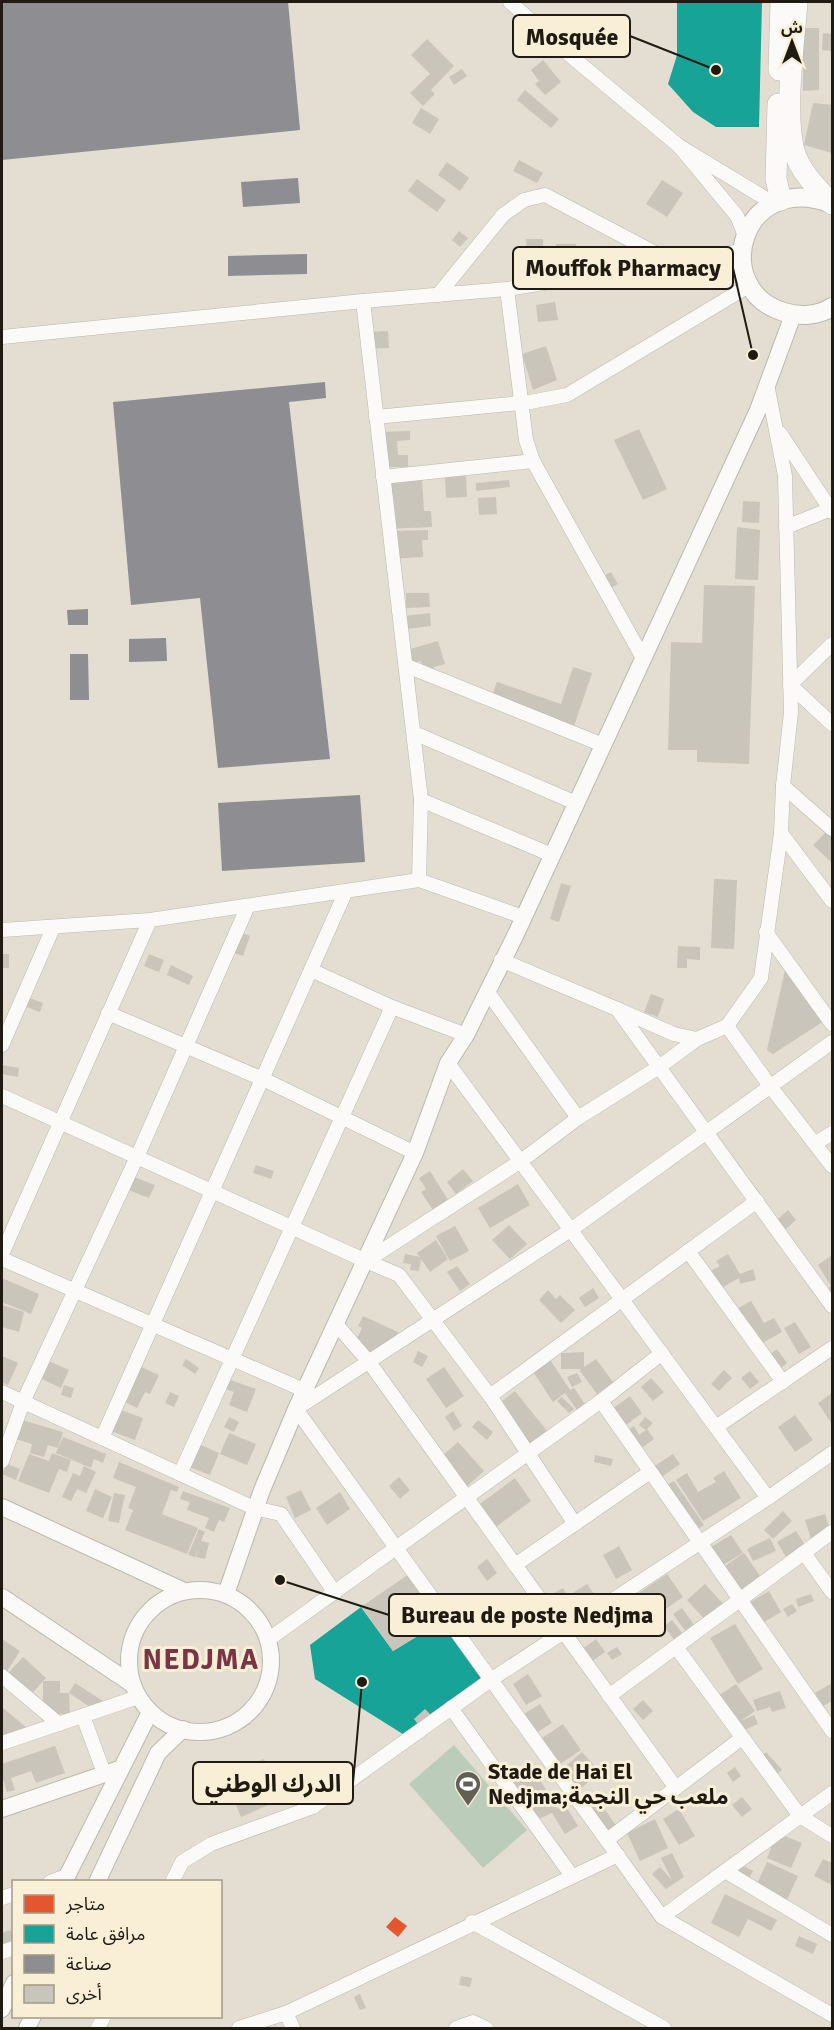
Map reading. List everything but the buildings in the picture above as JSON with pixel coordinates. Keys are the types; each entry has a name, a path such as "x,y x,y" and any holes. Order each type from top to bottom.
{"highway":[{"path":"777,202 781,2"},
{"path":"796,2 791,119 794,152 809,179 832,204"}],"main road":[{"path":"832,204 813,197 792,196 777,202 757,216 744,243 743,269 750,285 761,299 776,310 793,315 810,315 832,307"}],"street":[{"path":"510,2 679,146 777,202"},
{"path":"2,337 363,300 507,289 672,262 744,243 736,216 679,146"},
{"path":"438,295 503,215 524,200 545,195 672,262"},
{"path":"376,417 520,403 567,395 750,285"},
{"path":"507,289 525,440 533,461 643,658"},
{"path":"363,300 421,800 419,880"},
{"path":"226,1594 254,1508 296,1409 415,1153 448,1063 465,1035 523,918 758,410 793,315"},
{"path":"366,1260 521,1161 578,1118 697,1040 727,1026 761,978 781,833 783,786 791,712 785,476 767,384"},
{"path":"777,428 832,510 786,527"},
{"path":"383,477 533,461"},
{"path":"790,685 832,644"},
{"path":"407,666 603,745"},
{"path":"790,685 832,724"},
{"path":"414,733 576,803"},
{"path":"783,786 832,829"},
{"path":"421,800 552,855"},
{"path":"781,833 832,901"},
{"path":"2,915 2,930 150,920 248,908 419,880 523,918"},
{"path":"102,1438 346,891"},
{"path":"2,1461 23,1402 137,1157 248,908"},
{"path":"2,1254 150,920"},
{"path":"2,1045 53,928"},
{"path":"766,932 832,1024"},
{"path":"501,960 674,1034 697,1040"},
{"path":"311,970 392,1007 465,1035"},
{"path":"487,991 578,1118"},
{"path":"180,1474 230,1359 392,1007"},
{"path":"617,1009 832,1306"},
{"path":"108,1013 262,1079 343,1116 415,1153"},
{"path":"727,1026 832,1166"},
{"path":"296,1409 572,1229 832,1042"},
{"path":"448,1063 768,1498"},
{"path":"2,1096 399,1275 490,1396 575,1524"},
{"path":"816,1143 832,1133"},
{"path":"490,1396 757,1201"},
{"path":"688,1251 783,1382"},
{"path":"2,1259 306,1391"},
{"path":"336,1324 369,1362 676,1788"},
{"path":"716,1427 832,1348"},
{"path":"269,1639 601,1401 662,1353"},
{"path":"2,1392 254,1508 281,1514 335,1593"},
{"path":"601,1401 742,1599 832,1731"},
{"path":"296,1409 662,1917 832,2015"},
{"path":"173,1880 182,1862 211,1844 313,1807 492,1679 768,1498 832,1453"},
{"path":"515,1566 650,1472"},
{"path":"2,1507 184,1590"},
{"path":"609,1696 832,1532"},
{"path":"804,1553 832,1592"},
{"path":"2,1597 135,1691 150,1712 167,1725 183,1730 214,1731 237,1722 255,1707 267,1686 271,1670 269,1639 259,1620 244,1604 226,1594 205,1589 184,1590 165,1598 146,1613 133,1633 128,1656 135,1691"},
{"path":"676,1647 800,1816 832,1836"},
{"path":"2,1676 58,1724"},
{"path":"2,1743 83,1716 135,1691"},
{"path":"452,1708 572,1876"},
{"path":"65,1879 112,1771 150,1712"},
{"path":"83,1716 112,1771"},
{"path":"97,1880 158,1753 183,1730"},
{"path":"607,1840 742,1737"},
{"path":"2,1809 112,1771"},
{"path":"662,1917 832,1793"},
{"path":"239,2028 285,2013 472,1922 618,1855"},
{"path":"725,1871 832,1935"},
{"path":"472,1922 664,2028"},
{"path":"2,2009 12,1987"},
{"path":"285,2013 293,2028"},
{"path":"456,2028 471,2025 486,2028"}],"green space":[{"name":"Stade de Hai El Nedjma;ملعب حي النجمة","path":"454,1745 527,1830 483,1868 409,1784"}],"place":[{"name":"Mosquée","path":"716,70"},
{"name":"Mouffok Pharmacy","path":"753,355"},
{"name":"Bureau de poste Nedjma","path":"280,1580"},
{"name":"الدرك الوطني","path":"362,1682"},
{"name":"Stade de Hai El Nedjma;ملعب حي النجمة","path":"468,1807"}],"district":[{"name":"NEDJMA","path":"201,1659"}]}
